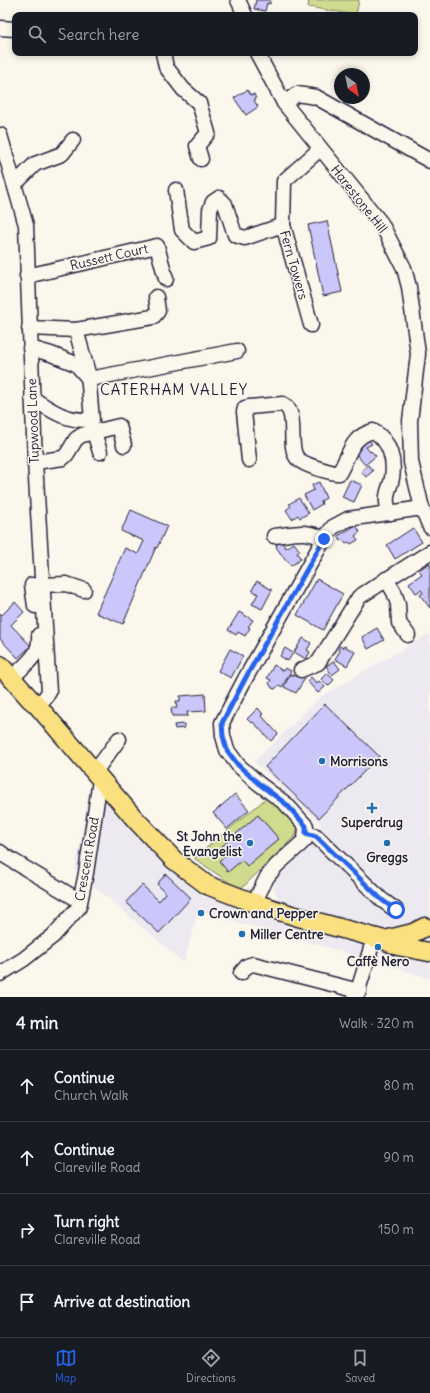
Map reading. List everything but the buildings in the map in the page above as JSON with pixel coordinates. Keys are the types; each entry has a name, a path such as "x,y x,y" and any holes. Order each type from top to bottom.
{"main road":[{"path":"6,671 135,819 174,860 207,885 254,903 295,916 379,939 398,946 429,952"},
{"path":"379,939 413,933 428,925"},
{"path":"428,925 422,932 422,942 425,949 429,952"}],"street":[{"path":"238,0 243,12"},
{"path":"0,28 12,29"},
{"path":"164,56 166,67 183,89 199,103 208,133 197,146 201,159"},
{"name":"Harestone Hill","path":"259,56 284,103 381,223 404,268 418,354 410,421 411,455 422,508 430,526"},
{"path":"284,103 297,94 316,97 430,161"},
{"name":"Tupwood Lane","path":"0,135 26,225 35,462 37,585 50,692 44,699 36,704"},
{"path":"14,183 25,175 35,164 62,154 73,140"},
{"name":"Fern Towers","path":"311,325 283,225 284,181 320,149"},
{"path":"176,190 182,230 194,242 209,238 210,210 213,202 219,198 225,204 235,235 245,238 283,225"},
{"name":"Russett Court","path":"27,276 158,246 166,279"},
{"path":"29,328 76,330 148,319 153,317 158,310 156,297"},
{"path":"76,330 89,379 93,426 100,452"},
{"path":"30,348 51,354 76,364 89,379"},
{"path":"89,379 237,351"},
{"path":"32,398 62,417 93,426 119,426 124,445"},
{"path":"249,460 244,412 245,408 249,407 283,404 289,408 294,451 297,457 302,461 335,473 339,473 354,442 364,433 373,431 379,434 390,450 393,464 392,478 386,498 390,513"},
{"path":"35,462 63,458 76,439 93,426"},
{"path":"254,903 266,877 305,840 306,826 286,804 258,783 238,765 227,750 223,736 222,723 245,679 324,539 333,527 348,519 422,508"},
{"path":"274,536 307,532 324,539"},
{"path":"301,670 318,664 359,598 386,579 430,552"},
{"path":"386,579 394,592 398,604 399,624 408,635"},
{"path":"6,671 35,655 40,645 37,585 66,584 84,590"},
{"path":"97,776 119,739"},
{"name":"Crescent Road","path":"0,974 24,959 53,936 79,907 86,874 97,776"},
{"path":"306,833 316,836 382,900 396,910"},
{"path":"0,852 80,901"},
{"path":"241,973 248,966 253,964 357,994 379,939"}],"shaded area":[{"path":"430,633 430,917 395,931 333,919 284,904 278,899 274,890 275,882 279,876 313,843 321,824 254,762 320,697"},
{"path":"90,788 179,876 204,897 365,942 430,957 430,979 383,963 198,911 184,963 75,870"}],"green space":[{"path":"309,0 359,0 357,12 338,12 308,7"},
{"path":"269,796 296,821 296,835 242,888 231,884 194,858"}],"place":[{"name":"Morrisons","path":"322,761"},
{"name":"Superdrug","path":"372,808"},
{"name":"St John the Evangelist","path":"250,843"},
{"name":"Greggs","path":"387,843"},
{"name":"Crown and Pepper","path":"201,913"},
{"name":"Miller Centre","path":"242,934"},
{"name":"Caffè Nero","path":"378,947"}],"district":[{"name":"CATERHAM VALLEY","path":"174,389"}],"route":[{"path":"324,539 245,679 222,723 223,736 227,750 238,765 258,783 286,804 302,820 306,826 306,833 316,836 382,900 396,910"}]}
